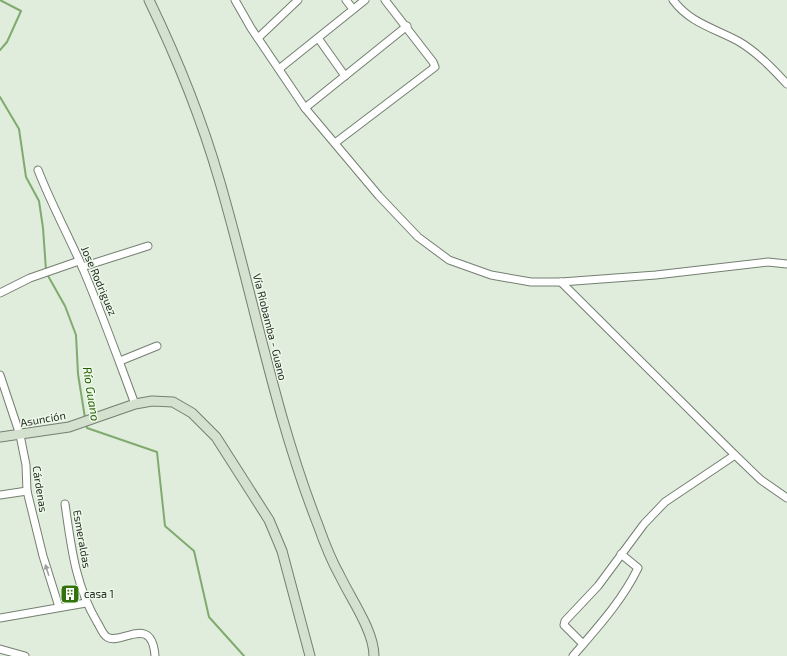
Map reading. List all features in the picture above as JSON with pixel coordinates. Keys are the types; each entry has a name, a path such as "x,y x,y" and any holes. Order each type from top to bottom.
{"main road":[{"name":"Vía Riobamba - Guano","path":"149,0 181,67 199,115 219,179 268,370 304,489 336,568 371,637 374,656"},
{"path":"135,404 164,401 182,407 206,426 230,456 269,520 275,533 287,570 310,656"},
{"name":"Asunción","path":"0,437 47,432 78,424 135,404"}],"street":[{"path":"235,0 258,38 305,108 379,196 418,238 449,260 491,275 531,282 561,282 656,274 768,262 787,264"},
{"path":"258,38 298,0"},
{"path":"346,0 353,9"},
{"path":"279,69 365,0"},
{"path":"334,143 434,67 433,62 407,26 385,0"},
{"path":"673,0 691,19 738,42 750,50 767,63 787,84"},
{"path":"305,108 407,26"},
{"path":"318,38 345,76"},
{"name":"Jose Rodriguez","path":"38,170 51,204 81,264 120,361 135,404"},
{"path":"0,293 30,278 56,269 81,264 148,246"},
{"path":"561,282 761,480 787,498"},
{"path":"120,361 157,346"},
{"name":"Cárdenas","path":"0,375 20,435 26,465 27,491 43,556 59,607"},
{"path":"584,644 564,625 564,622 598,586 644,524 665,502 735,455"},
{"path":"0,495 27,491"},
{"name":"Esmeraldas","path":"65,504 72,552 86,602 105,635 111,638 137,634 148,636 153,640 155,656"},
{"path":"573,656 610,613 628,588 638,568 621,554"},
{"path":"0,618 86,602"},
{"path":"0,649 24,656"}],"waterway":[{"name":"Río Guano","path":"0,0 21,11 7,42 0,50"},
{"name":"Río Guano","path":"0,97 19,129 26,177 39,201 43,228 46,270"},
{"name":"Río Guano","path":"47,274 65,306 76,335 78,374 85,418"},
{"name":"Río Guano","path":"86,424 87,428 157,452 165,526 194,551 209,617 244,656"}],"place":[{"name":"casa 1","path":"70,594"}]}
